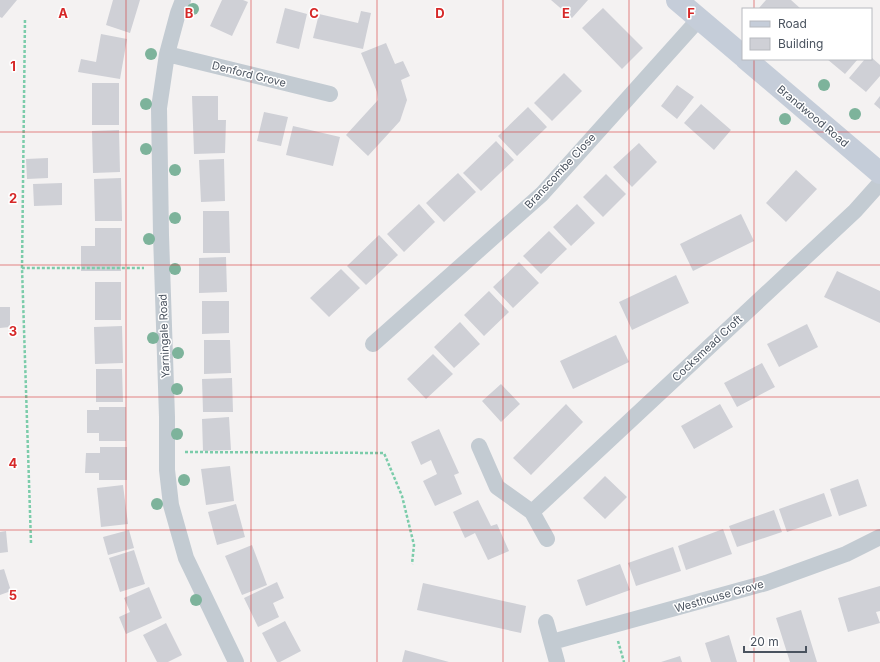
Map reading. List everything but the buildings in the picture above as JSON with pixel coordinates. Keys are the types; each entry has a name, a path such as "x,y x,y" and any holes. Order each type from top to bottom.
{"street":[{"name":"Yarningale Road","path":"183,0 167,54 159,108 167,470 170,505 186,558 236,662"},
{"path":"677,0 742,55"},
{"name":"Branscombe Close","path":"373,344 542,194 699,19"},
{"name":"Denford Grove","path":"167,54 330,94"},
{"name":"Brandwood Road","path":"747,60 880,173"},
{"name":"Cocksmead Croft","path":"532,512 855,211 880,183"},
{"path":"479,446 497,487 532,512 547,539"},
{"name":"Westhouse Grove","path":"552,642 766,583 846,554 880,537"},
{"path":"546,622 557,662"}],"path":[{"path":"25,18 22,268 31,544"},
{"path":"22,268 162,267"},
{"path":"167,451 384,453 402,496 414,545 412,564"}]}
